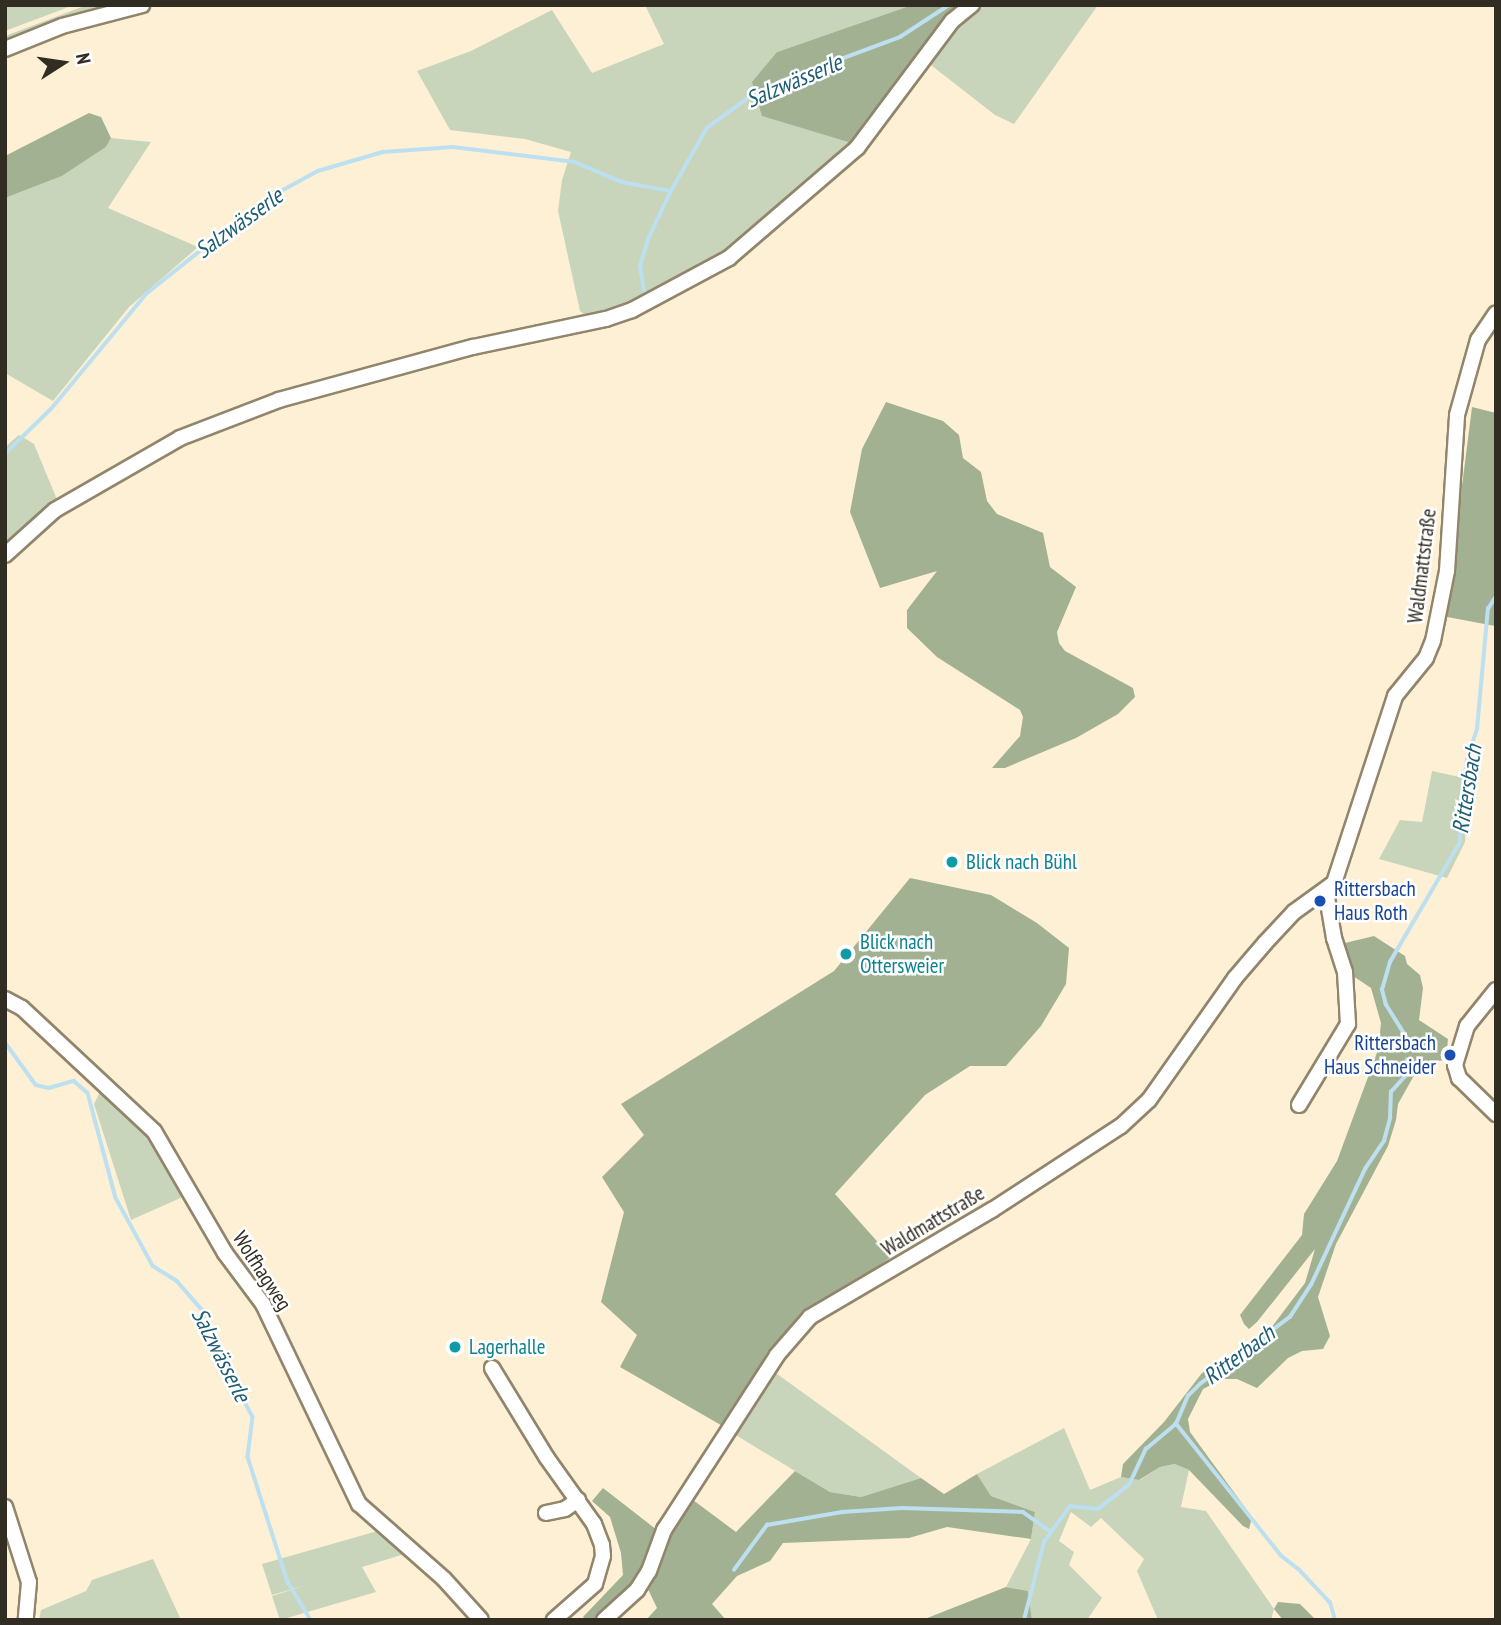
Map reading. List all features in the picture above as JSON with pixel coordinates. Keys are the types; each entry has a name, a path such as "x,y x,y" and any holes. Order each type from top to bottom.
{"street":[{"path":"5,49 62,26 142,5"},
{"path":"5,555 55,510 180,438 292,396 473,347 606,319 632,310 729,258 814,188 857,148 953,20 972,5"},
{"name":"Waldmattstraße","path":"604,1620 637,1590 649,1571 663,1530 717,1452 777,1355 810,1317 992,1210 1121,1126 1149,1100 1235,978 1265,943 1294,912 1334,883 1395,696 1426,658 1433,641 1447,571 1457,415 1478,340 1496,313"},
{"path":"1299,1105 1348,1024 1345,972 1334,938 1326,891"},
{"path":"1496,990 1467,1026 1455,1065 1459,1078 1496,1114"},
{"name":"Wolfhagweg","path":"5,999 22,1008 154,1131 225,1253 263,1304 359,1504 444,1579 481,1620"},
{"path":"492,1368 547,1458 579,1500 599,1535 603,1556 595,1584 554,1620"},
{"path":"546,1513 565,1509 579,1500"},
{"path":"5,1507 29,1582 26,1620"}],"green space":[{"path":"5,5 74,5 5,31"},
{"path":"87,5 112,5 46,25 5,42 5,36"},
{"path":"645,5 912,5 777,52 855,144 728,254 659,292 604,316 588,317 580,311 558,211 562,180 571,152 525,139 450,130 417,71 471,51 552,10 592,73 664,44"},
{"path":"912,5 966,5 855,144 762,116 752,82 777,52"},
{"path":"978,5 1098,5 1014,124 995,115 927,62 953,24"},
{"path":"89,113 101,117 111,138 106,147 62,176 5,198 5,156"},
{"path":"111,138 151,142 108,208 198,247 129,307 53,401 5,373 5,198 62,176 106,147"},
{"path":"886,402 943,421 959,435 963,458 981,472 987,501 997,514 1043,533 1050,567 1076,587 1057,632 1059,643 1065,651 1133,688 1135,697 1118,714 1076,738 1005,768 992,768 1020,736 1023,717 1020,710 937,657 907,628 907,610 937,571 880,588 850,512 862,449"},
{"path":"1472,407 1496,413 1495,626 1442,616 1453,557"},
{"path":"19,435 34,444 58,502 19,533 5,550 5,447"},
{"path":"1432,771 1469,779 1465,842 1447,878 1379,859 1400,820 1422,822"},
{"path":"910,878 991,895 1037,923 1069,948 1066,984 1041,1026 1006,1066 970,1066 925,1095 835,1194 891,1257 810,1317 726,1428 620,1367 637,1335 601,1302 624,1212 602,1177 644,1135 621,1104 834,971"},
{"path":"1374,936 1405,956 1407,964 1420,975 1423,988 1419,1020 1448,1039 1446,1060 1421,1063 1398,1104 1388,1146 1336,1244 1318,1297 1330,1336 1323,1349 1302,1351 1288,1358 1257,1388 1237,1379 1223,1379 1203,1389 1188,1419 1190,1432 1252,1517 1249,1529 1189,1470 1175,1464 1160,1467 1139,1480 1121,1477 1123,1464 1164,1422 1202,1373 1271,1328 1305,1283 1315,1249 1257,1322 1249,1329 1244,1324 1240,1315 1302,1235 1304,1214 1337,1161 1378,1050 1381,1023 1371,988 1350,974 1341,944"},
{"path":"102,1088 161,1150 185,1196 131,1220 94,1104"},
{"path":"773,1371 921,1478 861,1497 830,1492 734,1434"},
{"path":"1064,1428 1090,1490 1121,1477 1140,1480 1160,1467 1176,1464 1189,1470 1181,1507 1206,1511 1274,1609 1271,1620 1158,1620 1137,1571 1144,1559 1101,1518 1091,1527 1071,1512 1059,1541 1074,1552 1069,1565 1102,1598 1087,1620 1032,1620 1028,1591 1006,1587 1031,1539 1035,1512 991,1496 977,1474"},
{"path":"795,1471 830,1492 861,1497 921,1478 944,1494 977,1474 991,1496 1035,1512 1031,1539 947,1527 909,1538 783,1543 770,1561 737,1576 712,1604 726,1620 646,1620 657,1608 646,1585 667,1534 693,1500 736,1532"},
{"path":"603,1488 657,1530 650,1557 637,1583 595,1620 586,1620 583,1617 623,1575 621,1553 610,1517 592,1501"},
{"path":"381,1530 408,1553 362,1567 376,1592 280,1620 272,1596 307,1585 272,1595 262,1564"},
{"path":"153,1559 181,1620 39,1620 41,1610 86,1591 92,1580"},
{"path":"1006,1587 1028,1591 1032,1620 922,1620"},
{"path":"1278,1602 1300,1604 1316,1620 1283,1620 1274,1609"}],"waterway":[{"name":"Salzwässerle","path":"5,454 51,409 146,294 263,201 318,171 383,152 453,147 575,162 622,182 671,191 707,128 748,98 782,81 900,37 949,5"},
{"name":"Salzwässerle","path":"644,291 640,266 648,239 671,191"},
{"name":"Rittersbach","path":"1407,1043 1386,1005 1382,990 1390,962 1460,842 1461,799 1467,760 1477,729 1488,609 1496,596"},
{"name":"Salzwässerle","path":"5,1042 36,1085 49,1088 74,1081 88,1093 116,1198 153,1266 177,1281 204,1312 217,1350 253,1417 248,1457 288,1582 311,1620"},
{"name":"Ritterbach","path":"1335,1620 1330,1603 1299,1570 1281,1556 1176,1424 1188,1396 1200,1384 1290,1317 1311,1285 1365,1169 1384,1141 1390,1118 1391,1092 1408,1073 1407,1060"},
{"path":"1024,1620 1044,1542 1070,1506 1098,1509 1129,1485 1146,1449 1175,1425"},
{"path":"734,1570 767,1525 842,1512 902,1508 1023,1512 1050,1531"}],"place":[{"name":"Blick nach Bühl","path":"952,862"},
{"name":"Rittersbach Haus Roth","path":"1320,901"},
{"name":"Blick nach Ottersweier","path":"846,954"},
{"name":"Rittersbach Haus Schneider","path":"1450,1055"},
{"name":"Lagerhalle","path":"455,1347"}]}
